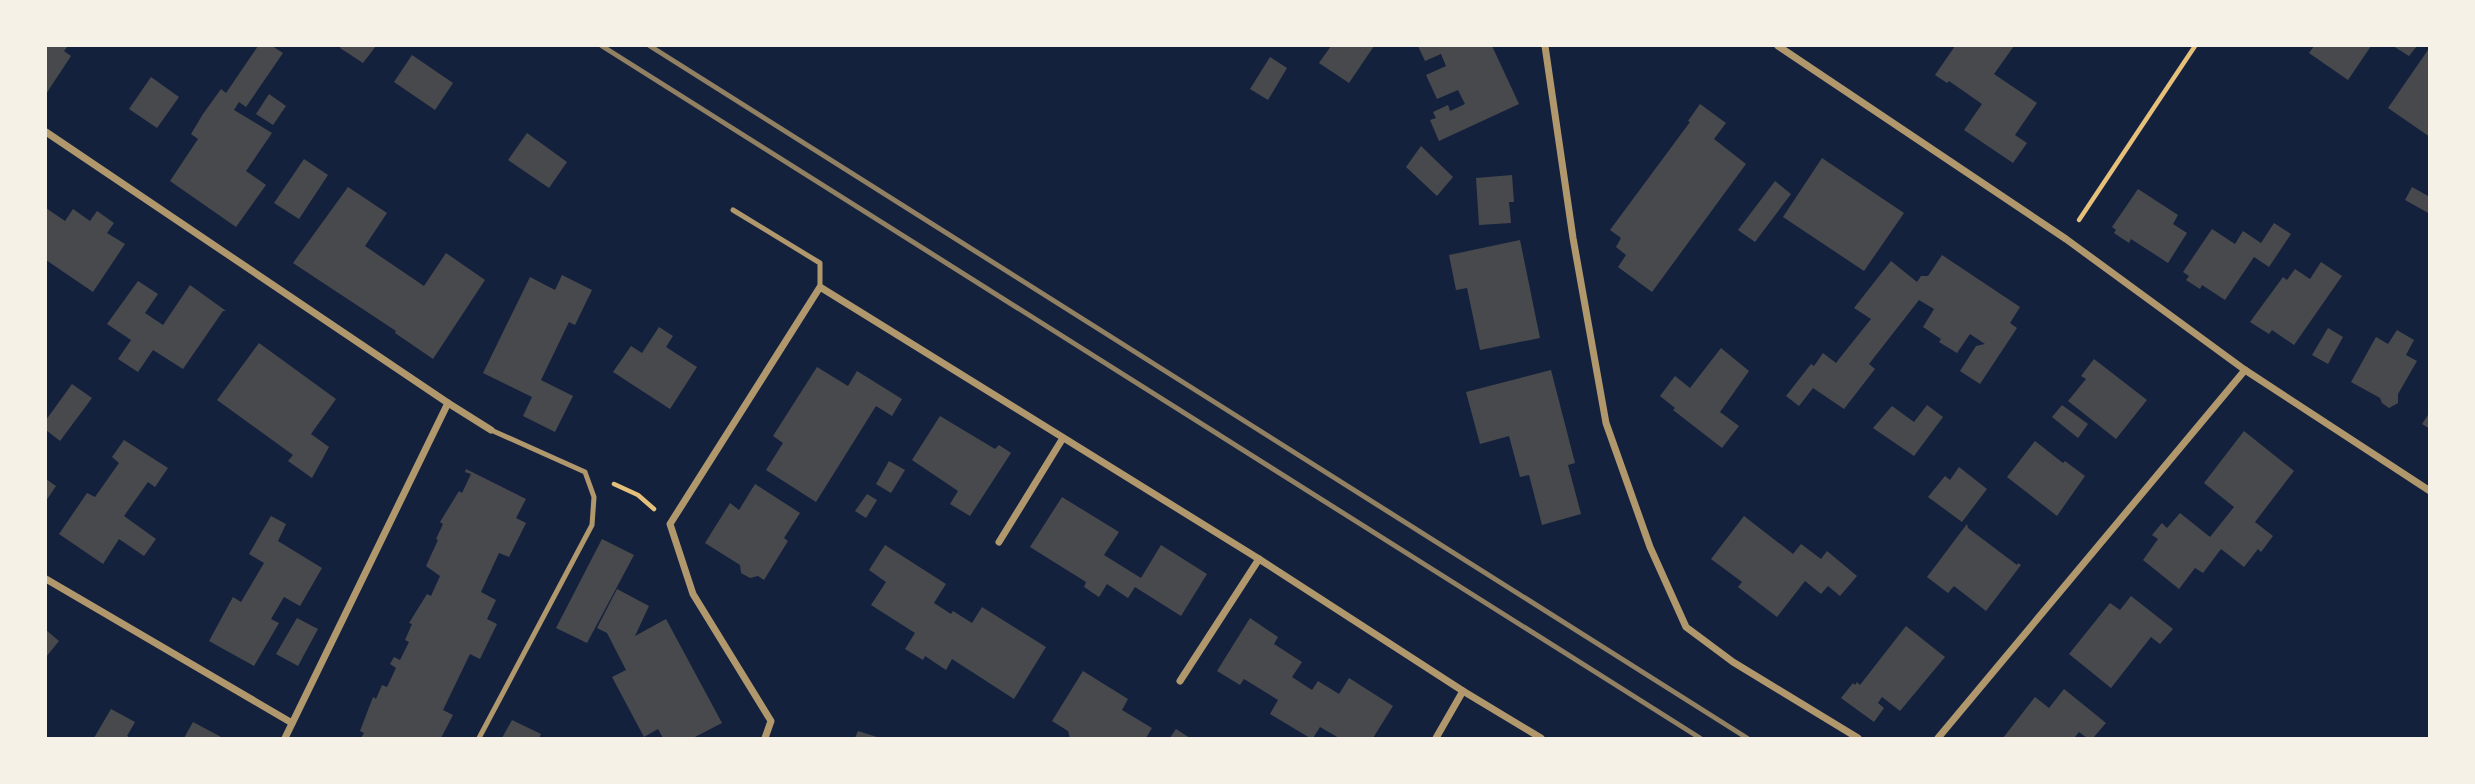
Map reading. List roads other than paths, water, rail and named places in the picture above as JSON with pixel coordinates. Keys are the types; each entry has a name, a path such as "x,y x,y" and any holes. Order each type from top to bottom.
{"street":[{"path":"1545,46 1573,239 1606,423 1650,547 1686,627 1733,662 1858,738"},
{"path":"1777,46 2066,239 2245,370 2430,491"},
{"path":"46,132 491,430"},
{"path":"765,738 771,721 693,594 670,524 820,287 1259,559 1463,691 1541,738"},
{"path":"1938,738 2245,370"},
{"path":"285,738 448,403"},
{"path":"999,542 1063,438"},
{"path":"1180,681 1259,559"},
{"path":"46,579 292,723"},
{"path":"1436,738 1463,691"}],"lane":[{"path":"733,209 820,263 820,287"},
{"path":"479,738 592,525 594,497 585,472 491,430"}],"railway":[{"path":"602,46 1700,738"},
{"path":"650,46 1747,738"}]}
